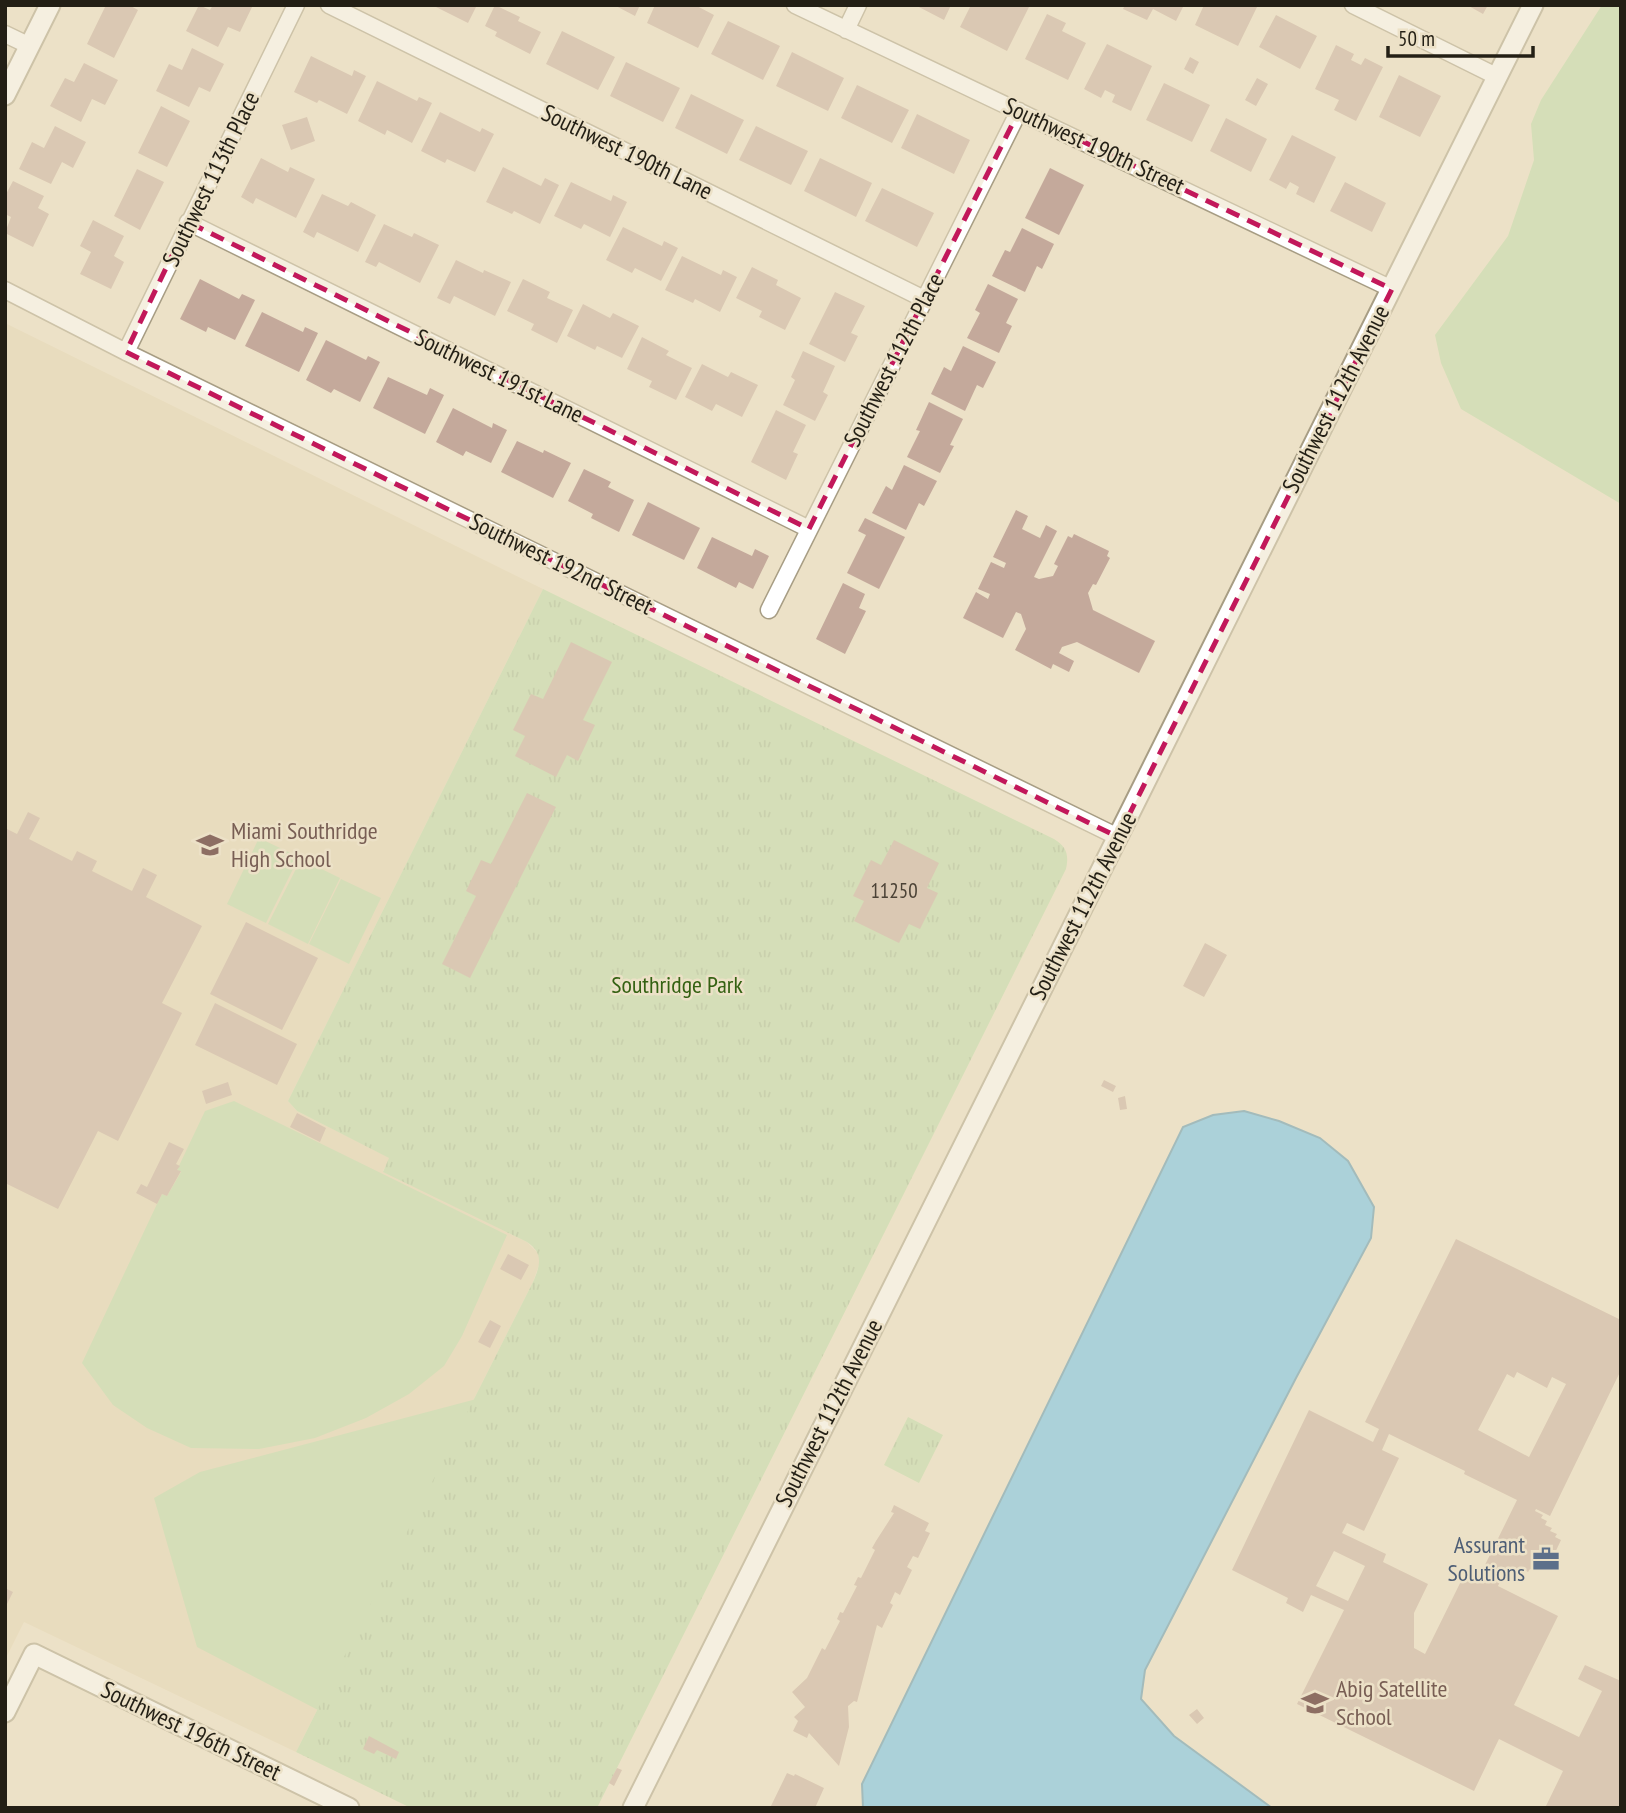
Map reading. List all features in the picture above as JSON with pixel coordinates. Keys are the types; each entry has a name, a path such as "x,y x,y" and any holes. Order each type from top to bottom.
{"street":[{"path":"5,95 50,5"},
{"name":"Southwest 113th Place","path":"126,352 296,5"},
{"name":"Southwest 190th Lane","path":"329,5 925,299"},
{"name":"Southwest 190th Street","path":"795,5 1392,289"},
{"path":"846,30 858,5"},
{"path":"1353,5 1498,77"},
{"name":"Southwest 112th Avenue","path":"633,1808 1533,5"},
{"path":"5,34 30,46"},
{"name":"Southwest 112th Place","path":"769,610 1019,111"},
{"name":"Southwest 191st Lane","path":"188,222 809,528"},
{"name":"Southwest 192nd Street","path":"5,290 126,352 1118,837"},
{"name":"Southwest 196th Street","path":"5,1713 34,1654 349,1808"}],"highlighted area":[{"path":"1019,111 1392,289 1118,837 126,352 188,222 809,529"}],"shaded area":[{"name":"Miami Southridge High School","path":"5,323 543,589 288,1101 297,1111 390,1158 383,1171 527,1242 539,1254 540,1262 533,1282 296,1752 24,1622 5,1660"}],"green space":[{"path":"1602,5 1621,5 1621,504 1461,409 1441,363 1435,335 1508,236 1534,160 1531,124 1541,100"},
{"name":"Southridge Park","path":"543,589 1054,839 1064,848 1067,864 597,1808 411,1808 296,1752 533,1282 539,1260 536,1251 527,1242 383,1172 389,1158 297,1111 288,1101"},
{"path":"259,838 299,857 266,923 227,904"},
{"path":"301,859 340,878 308,944 268,924"},
{"path":"341,879 381,898 349,964 309,944"},
{"path":"234,1101 507,1235 462,1336 444,1366 409,1394 366,1418 315,1438 259,1449 191,1448 147,1428 113,1405 82,1363 162,1194 167,1196 181,1172 177,1170 205,1111"},
{"path":"484,1397 399,1752 197,1647 154,1498 200,1472"},
{"path":"908,1417 943,1435 919,1483 884,1465"}],"water":[{"path":"1244,1111 1279,1121 1320,1138 1348,1161 1374,1207 1371,1238 1145,1670 1141,1699 1174,1736 1272,1808 863,1808 862,1784 1183,1127 1213,1115"}],"building":[{"path":"106,5 129,5 138,10 114,58 87,44"},
{"path":"199,5 210,10 213,5 253,5 240,32 228,27 218,47 186,31"},
{"path":"432,5 477,5 468,23"},
{"path":"495,5 520,17 518,21 541,32 530,54 495,36 497,32 485,26"},
{"path":"614,5 640,5 635,16"},
{"path":"655,5 695,5 714,15 698,48 647,23"},
{"path":"915,5 951,5 944,20"},
{"path":"971,5 1029,7 1007,51 960,27"},
{"path":"1125,5 1184,5 1176,21 1153,9 1147,20 1123,9"},
{"path":"1204,5 1258,5 1238,46 1195,25"},
{"path":"1467,5 1488,5 1483,14"},
{"path":"1047,14 1066,23 1062,31 1086,43 1068,80 1025,59"},
{"path":"1276,15 1317,36 1300,69 1259,47"},
{"path":"728,21 780,46 763,80 711,54"},
{"path":"562,31 615,57 598,90 546,64"},
{"path":"1107,44 1152,66 1131,111 1112,102 1115,95 1105,90 1101,98 1084,89"},
{"path":"1336,45 1354,54 1351,60 1361,65 1365,58 1383,67 1356,121 1334,110 1339,100 1315,89"},
{"path":"192,48 224,64 210,92 199,87 189,107 156,91 169,64 182,70"},
{"path":"792,52 844,78 828,111 776,86"},
{"path":"311,56 352,76 354,70 366,76 347,114 319,100 317,103 294,92"},
{"path":"1190,57 1199,62 1193,74 1184,69"},
{"path":"626,62 680,88 663,122 610,96"},
{"path":"84,63 118,80 105,105 92,99 81,122 50,106 65,78 74,82"},
{"path":"1399,75 1441,96 1420,137 1379,117"},
{"path":"1257,78 1268,84 1256,106 1245,100"},
{"path":"377,81 417,101 419,97 432,103 412,143 387,130 385,135 358,121"},
{"path":"1164,83 1210,105 1192,142 1146,120"},
{"path":"857,85 909,110 892,143 841,118"},
{"path":"691,94 744,120 727,154 675,128"},
{"path":"161,106 190,121 167,167 138,153"},
{"path":"440,112 480,132 482,128 494,134 475,172 447,159 445,163 421,151"},
{"path":"917,114 970,140 954,174 901,148"},
{"path":"307,117 315,141 291,150 282,125"},
{"path":"1226,118 1267,139 1251,172 1210,151"},
{"path":"55,126 86,142 73,168 62,162 51,184 19,169 32,142 44,148"},
{"path":"756,126 808,151 791,185 739,160"},
{"path":"1292,135 1336,157 1314,203 1296,194 1299,187 1290,182 1286,189 1269,180"},
{"path":"261,158 288,172 290,167 315,179 296,218 256,198 253,204 241,197"},
{"path":"820,158 872,183 856,217 804,191"},
{"path":"503,167 541,186 545,178 559,185 540,224 514,211 512,214 486,202"},
{"path":"1050,168 1084,185 1059,235 1025,218"},
{"path":"137,169 164,182 140,230 114,216"},
{"path":"13,181 44,196 38,208 49,214 33,247 5,233 11,217 5,214 5,196"},
{"path":"571,182 611,201 613,195 627,202 610,237 584,224 581,229 554,216"},
{"path":"1345,182 1386,203 1372,232 1330,211"},
{"path":"882,188 934,213 917,247 865,221"},
{"path":"322,194 348,206 351,202 376,215 358,252 317,232 314,238 303,232"},
{"path":"93,220 124,236 114,256 124,262 111,289 80,274 91,252 80,246"},
{"path":"384,224 412,237 414,233 439,245 420,283 379,262 376,267 365,262"},
{"path":"623,227 662,246 664,241 678,248 661,281 635,268 632,273 606,260"},
{"path":"1022,228 1054,244 1042,269 1037,266 1025,292 992,276 1005,250 1010,252"},
{"path":"682,256 721,275 723,270 737,277 720,312 695,299 693,303 665,290"},
{"path":"456,260 511,282 495,316 454,296 450,304 437,298"},
{"path":"752,267 778,280 776,285 801,298 785,330 759,317 762,311 736,298"},
{"path":"200,279 239,299 242,294 255,300 235,340 208,327 206,332 180,319"},
{"path":"523,279 550,292 547,298 573,310 557,343 531,330 534,324 507,311"},
{"path":"988,284 1018,299 1006,323 1012,326 999,353 967,338 980,313 975,310"},
{"path":"835,292 865,306 851,333 858,336 845,362 809,344"},
{"path":"583,304 610,318 613,313 639,326 622,358 597,346 595,350 567,336"},
{"path":"262,312 303,332 305,327 318,333 299,372 245,346"},
{"path":"642,337 669,351 666,355 692,368 676,400 649,387 652,381 627,369"},
{"path":"326,340 366,360 368,356 380,362 360,402 334,389 331,393 306,380"},
{"path":"963,346 996,362 983,388 977,385 965,411 931,394 944,367 951,371"},
{"path":"803,351 835,366 823,392 828,395 815,421 783,405 795,380 791,377"},
{"path":"702,364 728,377 731,372 758,385 742,417 716,404 712,411 685,397"},
{"path":"388,377 427,395 430,388 444,395 425,434 373,408"},
{"path":"929,402 963,419 950,445 954,446 940,473 907,457 920,431 916,430"},
{"path":"453,408 492,428 493,423 507,430 491,463 466,451 463,456 436,442"},
{"path":"776,410 806,425 793,452 798,454 786,480 751,462"},
{"path":"517,441 571,463 553,498 501,472"},
{"path":"904,465 937,481 924,506 919,503 906,530 872,513 886,486 892,490"},
{"path":"584,469 611,482 608,487 634,500 619,532 591,518 593,514 568,501"},
{"path":"648,502 700,528 684,560 632,535"},
{"path":"1016,510 1028,516 1022,529 1040,538 1046,525 1057,531 1034,577 1039,579 1053,576 1058,566 1054,564 1068,536 1072,538 1074,534 1109,551 1107,556 1110,558 1096,585 1093,584 1088,593 1093,610 1155,641 1139,673 1077,642 1062,647 1059,653 1074,661 1069,672 1053,664 1051,669 1015,650 1026,629 1021,614 1016,612 1003,638 963,618 976,592 988,599 990,594 978,589 991,562 1004,568 1006,563 993,557"},
{"path":"865,518 905,537 879,589 847,573 866,535 858,531"},
{"path":"712,537 752,556 755,549 769,556 753,589 739,582 736,588 697,568"},
{"path":"843,583 865,594 859,608 866,611 845,654 816,639"},
{"path":"571,642 612,662 583,720 595,725 578,761 567,755 556,777 515,756 525,736 513,730 531,694 543,699"},
{"path":"527,793 556,807 470,978 442,964 476,896 466,891 481,860 491,864"},
{"path":"28,812 40,818 29,839 72,861 77,851 97,861 92,871 132,891 143,868 157,875 146,897 202,926 162,1003 182,1013 118,1141 98,1131 58,1209 5,1183 5,828 17,834"},
{"path":"894,840 939,863 927,888 938,893 920,929 909,924 899,943 854,921 864,901 853,896 871,860 881,865"},
{"path":"246,922 318,958 282,1030 210,994"},
{"path":"1205,943 1227,955 1204,997 1183,986"},
{"path":"215,1003 297,1044 277,1085 195,1045"},
{"path":"1104,1080 1116,1086 1113,1092 1101,1086"},
{"path":"228,1082 232,1095 206,1104 202,1091"},
{"path":"1125,1096 1127,1109 1120,1110 1118,1098"},
{"path":"297,1113 326,1128 320,1142 290,1127"},
{"path":"169,1142 184,1149 176,1164 180,1166 177,1170 181,1171 167,1196 162,1194 157,1204 136,1193 141,1184 147,1187"},
{"path":"1456,1239 1621,1320 1621,1370 1550,1516 1536,1509 1535,1511 1543,1515 1541,1518 1547,1521 1545,1525 1552,1528 1550,1531 1557,1534 1555,1537 1561,1540 1546,1572 1539,1568 1537,1572 1523,1569 1522,1572 1517,1570 1515,1574 1506,1569 1498,1586 1558,1616 1514,1705 1579,1737 1602,1691 1578,1679 1585,1665 1621,1681 1621,1808 1545,1808 1563,1771 1499,1739 1474,1791 1297,1704 1344,1610 1311,1595 1303,1612 1286,1603 1288,1598 1232,1570 1309,1410 1373,1442 1379,1429 1365,1422","holes":["1517,1372 1547,1388 1552,1377 1566,1384 1529,1457 1478,1430 1507,1374 1514,1378","1389,1434 1517,1500 1480,1575 1467,1569 1425,1654 1414,1648 1414,1613 1428,1584 1383,1562 1386,1554 1342,1533 1347,1523 1364,1531 1399,1458 1382,1450","1334,1551 1365,1566 1348,1601 1316,1586"]},
{"path":"508,1254 529,1265 521,1280 500,1269"},
{"path":"490,1320 501,1326 490,1348 478,1342"},
{"path":"894,1505 929,1523 925,1531 930,1533 918,1558 913,1556 907,1567 912,1570 900,1595 895,1592 890,1603 893,1605 882,1628 877,1625 857,1702 854,1701 848,1706 849,1727 839,1766 809,1733 807,1738 793,1731 798,1721 794,1717 805,1707 792,1692 807,1678 822,1648 825,1650 840,1621 837,1619 840,1612 843,1613 857,1586 854,1585 858,1577 861,1578 875,1550 872,1548 894,1513 891,1512"},
{"path":"5,1588 13,1592 5,1608"},
{"path":"1197,1709 1204,1718 1197,1724 1189,1715"},
{"path":"369,1736 399,1752 396,1759 377,1750 374,1754 363,1749"},
{"path":"617,1768 622,1770 614,1786 609,1783"},
{"path":"787,1773 824,1788 815,1808 770,1808"}],"place":[{"name":"Miami Southridge High School","path":"210,845"},
{"name":"Assurant Solutions","path":"1546,1559"},
{"name":"Abig Satellite School","path":"1315,1703"}]}
